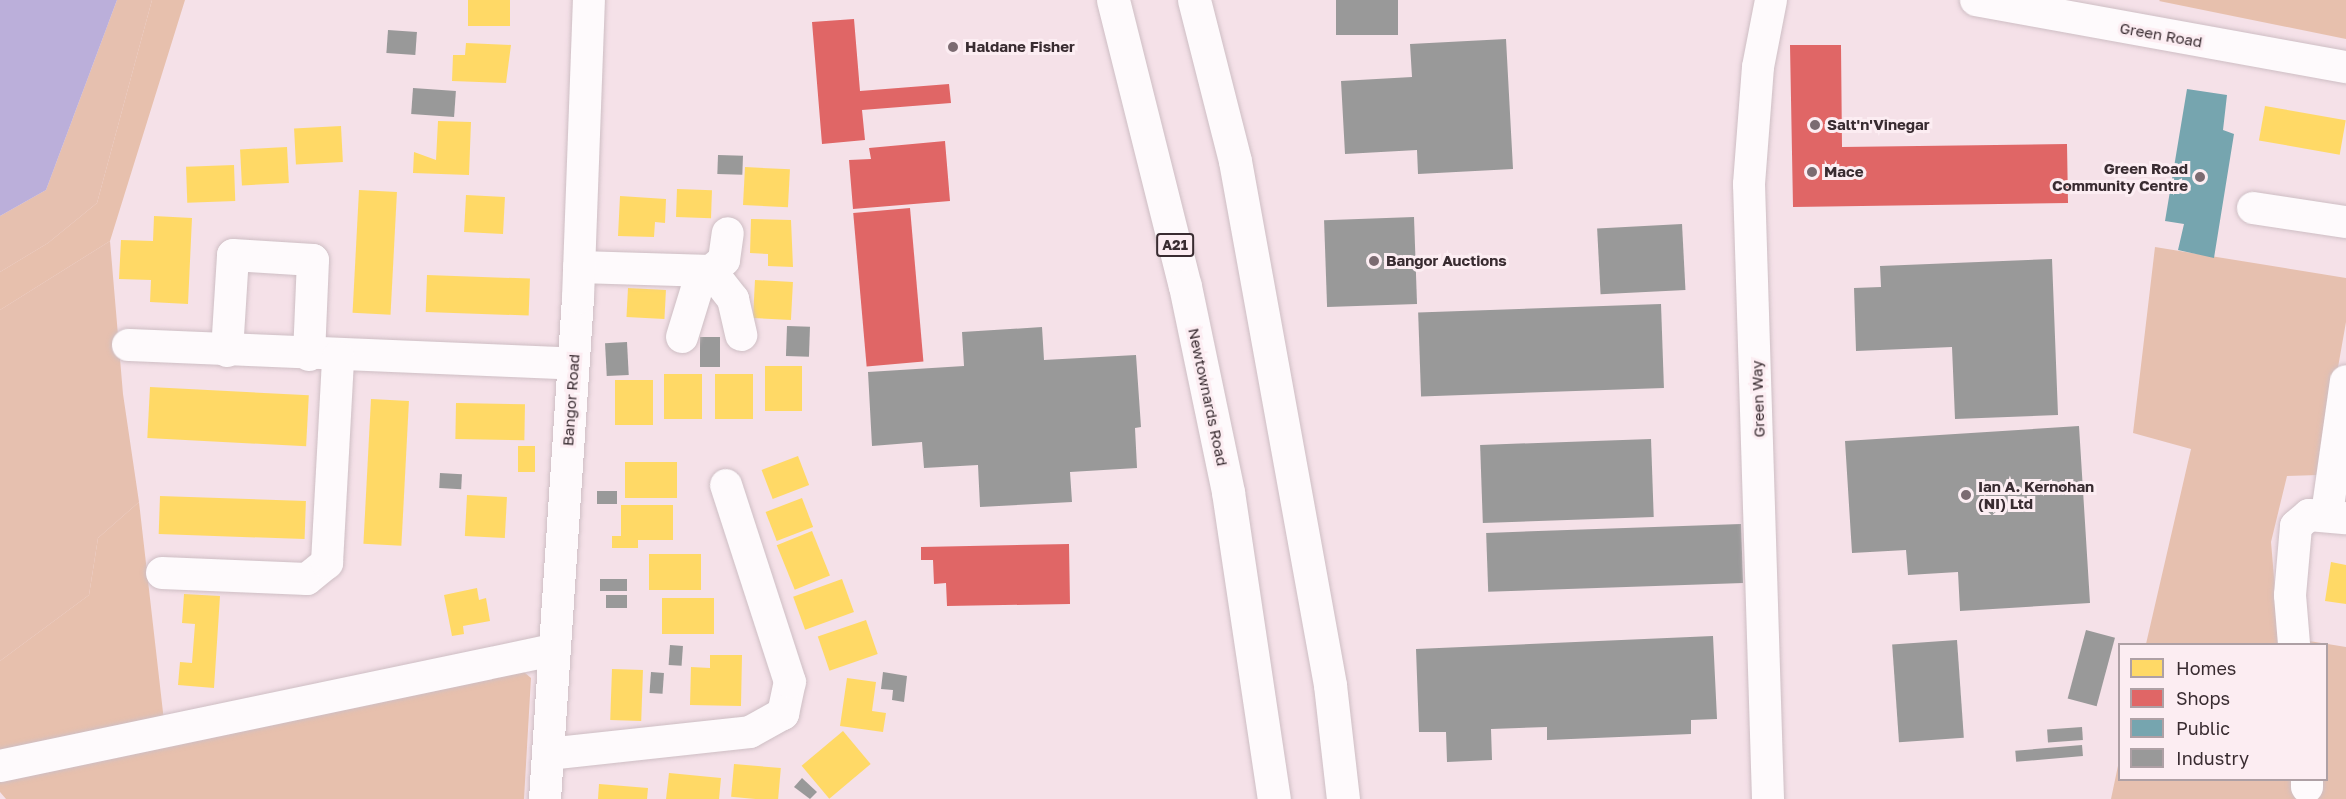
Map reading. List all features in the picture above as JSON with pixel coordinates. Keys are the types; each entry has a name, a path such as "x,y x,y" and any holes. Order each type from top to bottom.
{"highway":[{"name":"Newtownards Road","path":"1113,0 1185,286 1228,492 1274,799"},
{"path":"1194,0 1235,161 1330,686 1343,799"}],"street":[{"name":"Bangor Road","path":"545,799 579,267 589,0"},
{"name":"Green Way","path":"1768,799 1749,184 1758,67 1771,0"},
{"name":"Green Road","path":"1976,0 2346,67"},
{"path":"2253,208 2346,222"},
{"path":"682,337 707,272 724,260 728,233"},
{"path":"162,573 307,579 327,563 323,356 313,260 233,255 227,351"},
{"path":"579,267 707,272 733,299 741,335"},
{"path":"128,345 323,356 573,364"},
{"path":"2294,643 2290,595 2296,526 2309,515 2336,516 2346,381"},
{"path":"548,754 750,732 783,714 790,682 726,485"},
{"path":"0,766 553,650"}],"shaded area":[{"path":"0,0 117,0 46,190 0,216"},
{"path":"117,0 152,0 97,203 48,243 0,272 0,216 46,190"},
{"path":"152,0 185,0 110,241 0,310 0,272 48,243 97,203"},
{"path":"2160,0 2346,0 2346,39 2159,1"},
{"path":"110,241 123,394 139,502 98,538 89,595 0,661 0,310"},
{"path":"2155,247 2346,278 2346,322 2319,475 2287,476 2271,542 2279,636 2322,643 2146,643 2191,449 2133,433"},
{"path":"139,502 164,721 518,667 531,678 524,799 6,799 0,792 0,661 89,595 98,538"},
{"path":"2328,644 2346,647 2346,799 2111,799 2118,766 2118,781 2328,781"}],"building: Homes":[{"path":"468,0 510,0 510,26 468,26"},
{"path":"466,43 511,45 506,83 452,81 453,55 465,55"},
{"path":"2265,106 2346,120 2340,155 2259,140"},
{"path":"438,121 471,122 469,175 413,173 414,152 436,160"},
{"path":"341,126 343,162 296,164 294,128"},
{"path":"287,147 289,183 242,185 240,149"},
{"path":"234,165 235,201 187,203 186,167"},
{"path":"745,167 790,169 788,207 743,205"},
{"path":"677,189 712,190 711,218 676,217"},
{"path":"359,190 397,192 391,315 353,313"},
{"path":"466,195 505,197 503,234 464,232"},
{"path":"620,196 666,199 665,223 655,222 654,237 618,236"},
{"path":"154,216 192,218 188,304 150,302 151,280 119,279 121,240 153,241"},
{"path":"751,219 791,220 793,267 768,266 768,254 750,253"},
{"path":"427,275 530,279 529,316 426,312"},
{"path":"755,280 793,282 791,320 753,318"},
{"path":"628,288 666,290 664,319 626,317"},
{"path":"765,366 802,366 802,411 765,411"},
{"path":"664,374 702,374 702,419 664,419"},
{"path":"715,374 753,374 753,419 715,419"},
{"path":"615,380 653,380 653,425 615,425"},
{"path":"150,387 309,395 306,446 147,438"},
{"path":"371,399 409,401 401,546 363,544"},
{"path":"456,403 525,404 524,440 455,439"},
{"path":"518,446 535,446 535,472 518,472"},
{"path":"798,456 809,485 773,499 762,470"},
{"path":"625,462 677,462 677,498 625,498"},
{"path":"467,495 507,497 505,538 465,536"},
{"path":"160,496 306,501 305,539 159,534"},
{"path":"802,498 813,527 777,541 766,512"},
{"path":"621,505 673,505 673,540 638,540 638,548 612,548 612,536 621,536"},
{"path":"812,531 830,576 795,590 777,545"},
{"path":"649,554 701,554 701,590 649,590"},
{"path":"2331,562 2346,565 2346,604 2325,601"},
{"path":"842,579 854,612 805,630 793,597"},
{"path":"477,588 479,600 486,598 490,621 463,626 464,634 452,636 444,595"},
{"path":"184,594 220,596 214,688 178,685 180,662 192,663 195,624 182,623"},
{"path":"662,598 714,598 714,634 662,634"},
{"path":"866,620 878,654 829,671 818,637"},
{"path":"710,655 742,655 741,706 690,705 691,667 710,668"},
{"path":"612,669 643,670 641,721 610,720"},
{"path":"847,678 876,682 872,711 886,713 883,732 840,726"},
{"path":"843,731 871,764 829,799 802,766"},
{"path":"734,764 781,768 778,799 731,797"},
{"path":"669,773 721,778 719,799 666,799"},
{"path":"599,784 648,788 647,799 598,799"}],"building: Shops":[{"path":"854,19 860,91 949,84 951,103 862,110 865,140 822,144 812,22"},
{"path":"1790,45 1841,45 1842,147 2067,144 2068,203 1793,207"},
{"path":"945,141 950,201 853,209 849,160 871,159 869,148"},
{"path":"910,208 923,361 867,366 853,213"},
{"path":"1069,544 1070,604 947,606 946,583 934,584 933,560 921,560 921,547"}],"building: Public":[{"name":"Green Road Community Centre","path":"2187,89 2227,95 2223,130 2234,134 2214,258 2178,250 2184,224 2165,221"}],"building: Industry":[{"path":"1336,0 1398,0 1398,35 1336,35"},
{"path":"388,30 417,32 415,55 386,53"},
{"path":"1506,39 1513,169 1418,174 1417,150 1345,154 1341,81 1412,77 1410,44"},
{"path":"413,88 456,91 454,117 411,114"},
{"path":"718,155 743,156 742,175 717,174"},
{"path":"1414,217 1417,304 1327,307 1324,220"},
{"path":"1682,224 1685,290 1601,294 1597,228"},
{"path":"2052,259 2058,415 1955,419 1952,347 1856,351 1854,288 1881,287 1880,266"},
{"path":"1661,304 1664,388 1421,396 1418,312"},
{"path":"787,326 810,327 809,357 786,356"},
{"path":"1042,327 1044,360 1136,355 1141,427 1135,428 1137,468 1070,472 1072,502 980,507 978,465 924,468 922,442 872,446 868,372 964,366 962,332"},
{"path":"700,337 720,337 720,367 700,367"},
{"path":"627,342 629,375 607,376 605,343"},
{"name":"Ian A. Kernohan (NI) Ltd","path":"2079,426 2090,603 1960,611 1958,572 1908,575 1906,550 1852,553 1845,441"},
{"path":"1651,439 1654,517 1483,523 1480,445"},
{"path":"440,473 462,474 461,489 439,488"},
{"path":"597,491 617,491 617,504 597,504"},
{"path":"1741,524 1743,583 1488,592 1486,533"},
{"path":"600,579 627,579 627,591 600,591"},
{"path":"606,595 627,595 627,608 606,608"},
{"path":"2086,630 2115,638 2097,706 2068,699"},
{"path":"1713,636 1717,719 1691,720 1691,734 1547,740 1547,727 1491,729 1492,760 1447,762 1446,732 1419,732 1416,649"},
{"path":"1957,640 1964,738 1899,742 1892,645"},
{"path":"670,645 683,646 682,666 669,665"},
{"path":"651,672 664,673 663,694 650,693"},
{"path":"883,672 907,676 904,702 892,700 893,690 881,689"},
{"path":"2082,727 2083,740 2048,742 2047,729"},
{"path":"2082,745 2083,756 2016,762 2015,751"},
{"path":"802,778 817,792 810,799 794,787"}],"place":[{"name":"Haldane Fisher","path":"953,47"},
{"name":"Salt'n'Vinegar","path":"1815,125"},
{"name":"Mace","path":"1812,172"},
{"name":"Green Road Community Centre","path":"2200,177"},
{"name":"Bangor Auctions","path":"1374,261"},
{"name":"Ian A. Kernohan (NI) Ltd","path":"1966,495"}]}
